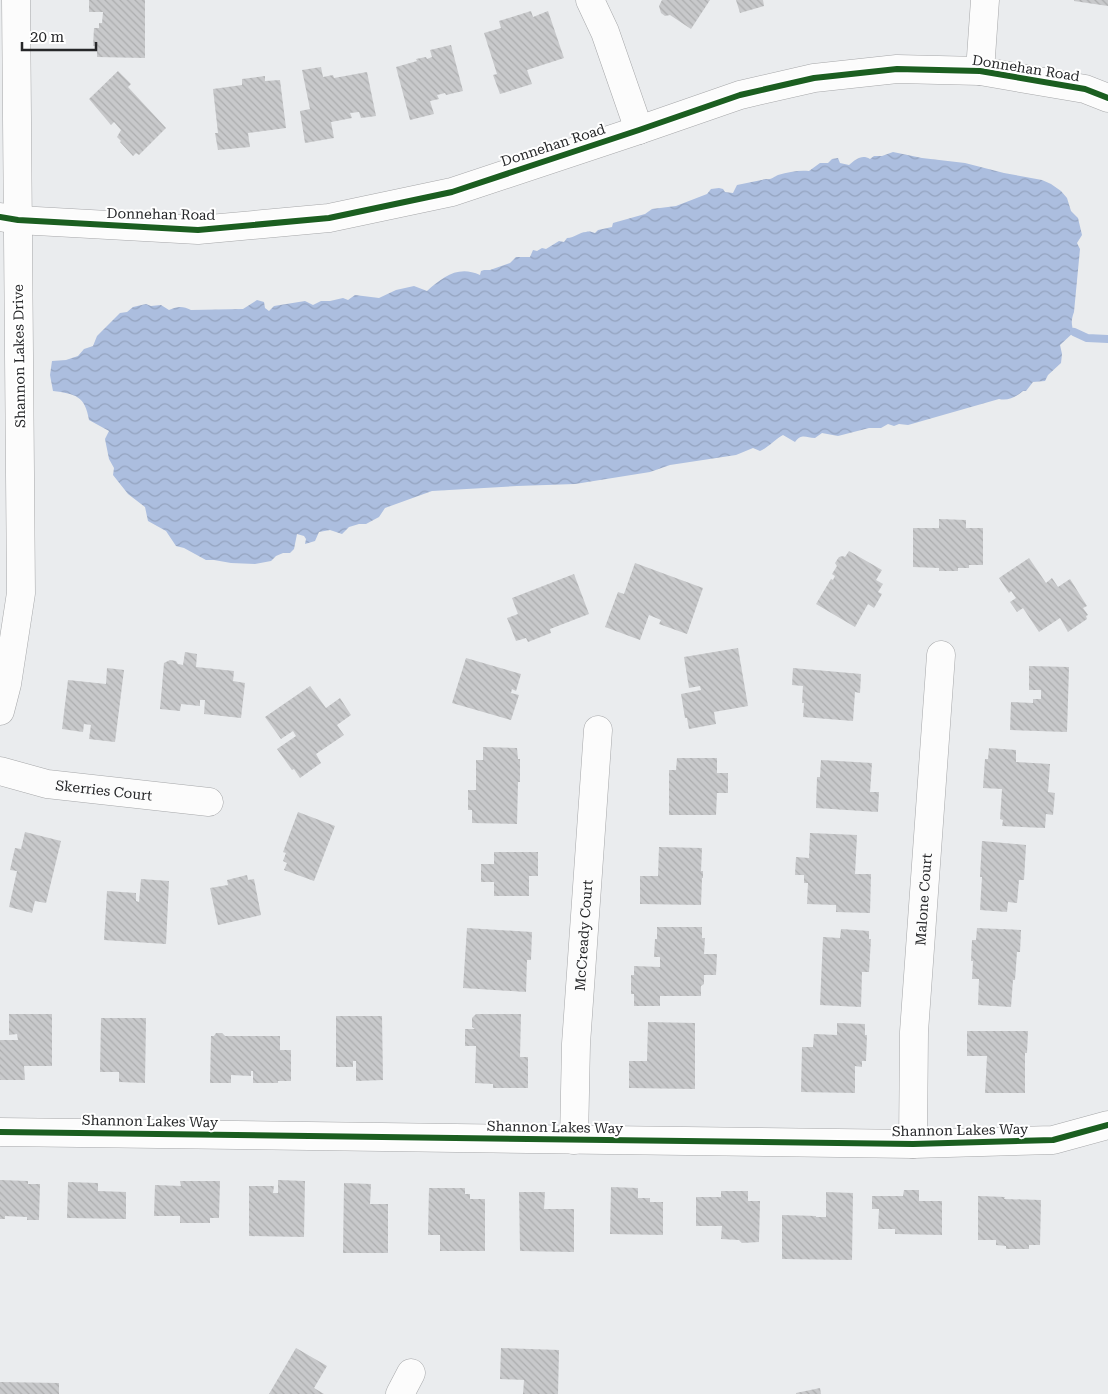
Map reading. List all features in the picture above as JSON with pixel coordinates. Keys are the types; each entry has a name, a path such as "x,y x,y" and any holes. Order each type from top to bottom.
{"street":[{"name":"Shannon Lakes Drive","path":"0,711 7,684 21,593 9,218 16,0"},
{"path":"590,0 605,32 639,130"},
{"path":"980,72 985,0"},
{"name":"Donnehan Road","path":"9,218 198,230 329,218 452,192 740,95 814,78 897,69 980,72 1085,89 1108,98"},
{"name":"Malone Court","path":"913,1144 914,1032 941,655"},
{"name":"McCready Court","path":"574,1140 576,1044 598,730"},
{"name":"Skerries Court","path":"0,771 47,784 209,802"},
{"name":"Shannon Lakes Way","path":"0,1132 913,1144 1053,1140 1108,1125"}],"water":[{"path":"893,152 922,158 965,163 1042,180 1061,191 1067,198 1071,211 1078,218 1082,235 1077,243 1080,249 1072,320 1074,332 1060,345 1061,363 1048,375 1045,381 1033,382 1026,391 1012,398 999,399 908,425 899,424 894,426 888,424 881,428 869,428 838,436 822,433 815,438 802,437 795,442 783,435 760,451 753,448 736,455 670,465 650,472 575,484 432,491 385,508 379,517 366,524 349,527 342,534 330,530 319,532 315,541 305,544 306,539 304,536 297,534 294,549 290,553 283,553 271,561 255,564 206,560 184,548 176,546 166,531 148,521 145,507 128,494 113,475 114,468 109,459 105,439 109,431 89,420 85,406 78,398 68,393 53,391 50,375 52,361 66,360 78,356 84,349 93,346 97,336 120,313 127,312 133,307 146,304 151,306 161,305 169,310 180,307 191,310 243,309 257,300 264,302 265,308 269,311 274,306 305,301 313,305 321,301 343,298 348,300 355,295 379,298 396,290 414,286 427,291 451,274 465,271 480,275 481,271 510,263 516,257 530,257 533,250 546,249 559,241 564,242 567,238 584,232 595,233 598,230 612,227 613,223 645,214 652,209 676,206 707,194 711,189 719,188 725,192 733,193 737,185 770,179 790,172 809,171 820,163 828,163 832,159 838,158 840,163 849,165 859,158 870,159 874,156 882,156"}],"building":[{"path":"89,0 145,0 145,58 97,57 97,46 93,46 94,28 99,28 99,23 102,23 103,12 89,12"},
{"path":"662,0 710,0 691,29 670,15 665,16 661,13 659,6"},
{"path":"736,0 763,0 764,6 740,13"},
{"path":"1108,0 1108,6 1074,1"},
{"path":"531,11 533,17 548,11 564,58 527,70 532,84 500,94 493,75 497,74 484,33 501,28 499,21"},
{"path":"451,45 463,91 437,95 439,99 430,101 434,114 410,120 396,67 417,61 416,59 432,57 430,50"},
{"path":"321,67 323,77 333,75 334,78 367,72 376,116 361,118 359,112 350,113 352,118 331,122 334,138 305,143 300,111 310,109 302,70"},
{"path":"118,71 131,84 128,87 166,128 139,155 136,153 133,156 120,142 117,137 121,130 114,122 111,125 89,99"},
{"path":"265,76 265,81 280,80 286,128 248,133 250,147 218,150 215,133 218,133 213,89 242,85 242,79"},
{"path":"939,519 966,520 966,528 983,528 983,565 969,565 969,568 958,568 958,571 939,571 939,568 913,567 913,528 939,528"},
{"path":"849,551 882,570 876,580 883,584 878,592 882,594 874,608 868,604 855,627 816,604 831,579 833,580 835,576 832,574 837,566 835,563 839,557 845,557"},
{"path":"1029,558 1046,583 1052,578 1058,587 1070,579 1087,606 1083,608 1088,615 1086,616 1087,619 1068,632 1060,618 1039,632 1023,608 1017,612 1010,602 1016,598 1011,591 1009,593 999,578"},
{"path":"635,563 703,588 687,634 659,624 661,620 649,615 640,640 605,627 618,592 624,594"},
{"path":"574,574 589,614 550,629 551,633 528,642 526,638 516,641 507,618 518,614 512,598"},
{"path":"738,648 748,706 714,712 716,724 689,729 681,694 701,690 700,686 689,688 684,657"},
{"path":"185,652 197,654 196,667 234,671 233,681 245,683 241,718 204,714 205,700 200,700 200,706 181,704 180,711 160,709 164,663 170,660 183,665"},
{"path":"466,658 521,674 516,691 512,689 511,693 519,695 511,720 452,703"},
{"path":"1029,666 1069,667 1067,732 1010,730 1011,702 1033,703 1033,699 1041,699 1041,690 1029,690"},
{"path":"107,668 124,670 115,742 89,739 91,725 84,724 83,732 62,729 68,680 106,684"},
{"path":"793,668 861,674 860,693 855,692 853,721 803,717 803,686 792,685"},
{"path":"310,686 326,708 340,698 351,715 337,725 344,735 316,754 321,763 300,778 277,749 296,736 293,731 281,739 265,717"},
{"path":"483,747 517,748 518,759 520,759 520,782 518,782 517,824 472,823 472,810 468,810 468,790 476,790 476,760 483,760"},
{"path":"989,748 1016,750 1016,762 1050,764 1048,792 1055,793 1053,815 1046,814 1045,828 1002,826 1003,820 1000,819 1002,789 983,788 985,759 988,759"},
{"path":"677,758 717,758 717,773 728,773 728,793 717,793 716,815 669,815 669,770 676,770"},
{"path":"821,760 872,763 870,792 879,792 878,812 816,808 817,777 820,777"},
{"path":"298,812 335,826 314,881 284,870 287,863 283,861 286,853 283,852"},
{"path":"25,832 61,841 46,903 35,901 32,913 9,907 17,871 10,870 15,848 21,849"},
{"path":"810,833 857,835 855,874 871,874 870,913 836,912 836,905 807,904 808,883 804,883 804,875 795,875 796,857 809,858"},
{"path":"982,841 1026,845 1024,880 1019,880 1017,903 1008,902 1007,912 980,910"},
{"path":"659,847 702,848 701,871 703,871 703,878 701,905 640,904 640,876 658,876"},
{"path":"494,852 538,852 538,876 529,876 529,896 494,896 494,882 481,882 481,864 494,864"},
{"path":"247,875 248,880 254,879 261,915 218,925 210,888 228,885 227,880"},
{"path":"141,879 169,881 166,944 104,940 107,891 136,893 136,901 139,902"},
{"path":"657,927 702,927 702,938 705,938 704,954 717,954 716,975 704,975 701,996 660,996 660,1006 634,1006 634,994 631,994 631,975 634,975 634,966 660,967 660,957 654,957"},
{"path":"467,928 532,932 531,960 527,960 526,992 463,988"},
{"path":"977,928 1021,930 1020,952 1017,952 1011,1007 978,1005 979,979 972,979 973,961 971,961 972,940 976,940"},
{"path":"841,929 869,931 869,939 871,939 869,972 862,972 861,1007 820,1005 823,937 840,938"},
{"path":"9,1014 52,1014 52,1066 24,1066 25,1080 0,1080 0,1040 18,1040 17,1034 9,1035"},
{"path":"476,1014 521,1014 520,1057 528,1057 528,1088 493,1088 493,1084 475,1083 476,1046 465,1046 465,1029 475,1029 472,1027 472,1018"},
{"path":"336,1016 382,1016 383,1080 356,1081 356,1061 353,1061 353,1067 336,1067"},
{"path":"101,1018 146,1018 145,1083 119,1082 119,1072 100,1072"},
{"path":"648,1022 695,1023 695,1089 629,1088 629,1061 647,1061"},
{"path":"837,1023 865,1024 865,1035 867,1035 866,1061 862,1061 862,1067 855,1066 855,1093 801,1092 802,1047 813,1047 814,1034 837,1035"},
{"path":"967,1031 1028,1031 1027,1053 1025,1053 1025,1093 985,1093 987,1056 967,1056"},
{"path":"216,1033 222,1033 225,1036 280,1036 280,1050 291,1050 291,1081 253,1083 253,1071 251,1071 251,1076 231,1075 231,1083 210,1083 211,1036 214,1036"},
{"path":"0,1180 28,1181 28,1184 40,1184 39,1220 27,1220 27,1217 5,1216 5,1219 0,1219"},
{"path":"278,1180 305,1181 304,1237 249,1236 249,1186 274,1186 273,1193 278,1193"},
{"path":"180,1181 220,1181 219,1218 210,1218 210,1223 180,1223 180,1216 154,1216 155,1185 181,1186"},
{"path":"68,1182 98,1183 98,1191 126,1192 126,1219 67,1218"},
{"path":"344,1183 371,1184 370,1204 388,1204 388,1253 343,1253"},
{"path":"611,1187 638,1188 638,1198 650,1198 650,1202 663,1202 663,1235 610,1234"},
{"path":"429,1188 465,1188 465,1194 470,1194 470,1199 485,1199 485,1251 440,1251 440,1235 428,1235"},
{"path":"904,1190 919,1190 919,1201 942,1201 942,1235 895,1234 895,1229 878,1229 879,1209 872,1209 872,1196 903,1196"},
{"path":"721,1191 748,1191 748,1201 760,1201 759,1242 742,1243 739,1240 721,1239 722,1226 696,1226 696,1197 721,1197"},
{"path":"519,1192 545,1192 544,1209 574,1209 574,1252 520,1251"},
{"path":"826,1192 853,1193 852,1260 782,1259 782,1215 826,1217"},
{"path":"978,1196 1041,1200 1040,1245 1029,1245 1029,1249 1006,1249 1006,1246 996,1245 996,1240 978,1240"},
{"path":"296,1348 327,1366 314,1388 324,1394 269,1394"},
{"path":"501,1348 559,1350 558,1394 523,1394 524,1380 500,1379"},
{"path":"0,1382 59,1383 59,1394 0,1394"},
{"path":"820,1388 821,1394 796,1394 796,1393"}],"waterway":[{"path":"1074,332 1087,338 1108,339"}],"cycle path":[{"path":"0,217 18,220 198,230 329,218 452,192 740,95 814,78 897,69 980,71 1085,89 1108,98"},
{"path":"0,1132 913,1144 1053,1140 1108,1125"}]}
